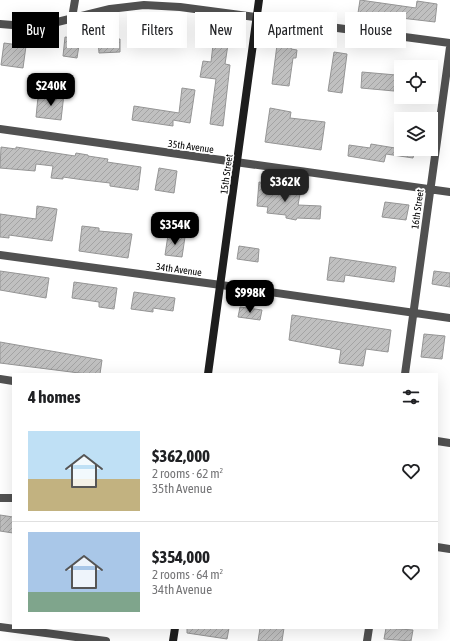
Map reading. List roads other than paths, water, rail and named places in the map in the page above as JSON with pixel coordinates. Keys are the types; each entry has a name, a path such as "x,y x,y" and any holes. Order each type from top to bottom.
{"street":[{"path":"73,12 75,0"},
{"name":"15th Street","path":"258,12 259,0"},
{"path":"97,12 144,5 180,7 254,17"},
{"path":"0,24 37,27 67,19"},
{"path":"337,28 450,43"},
{"name":"15th Street","path":"208,373 254,40"},
{"name":"16th Street","path":"405,373 412,313 450,47"},
{"name":"35th Avenue","path":"0,129 450,192"},
{"name":"34th Avenue","path":"0,255 450,318"},
{"path":"0,379 12,381"},
{"path":"438,441 450,443"},
{"path":"0,498 12,498"},
{"path":"438,547 450,549"},
{"path":"0,627 12,629"},
{"path":"15,629 106,641"},
{"path":"173,641 174,629"},
{"path":"367,641 369,629"}]}
